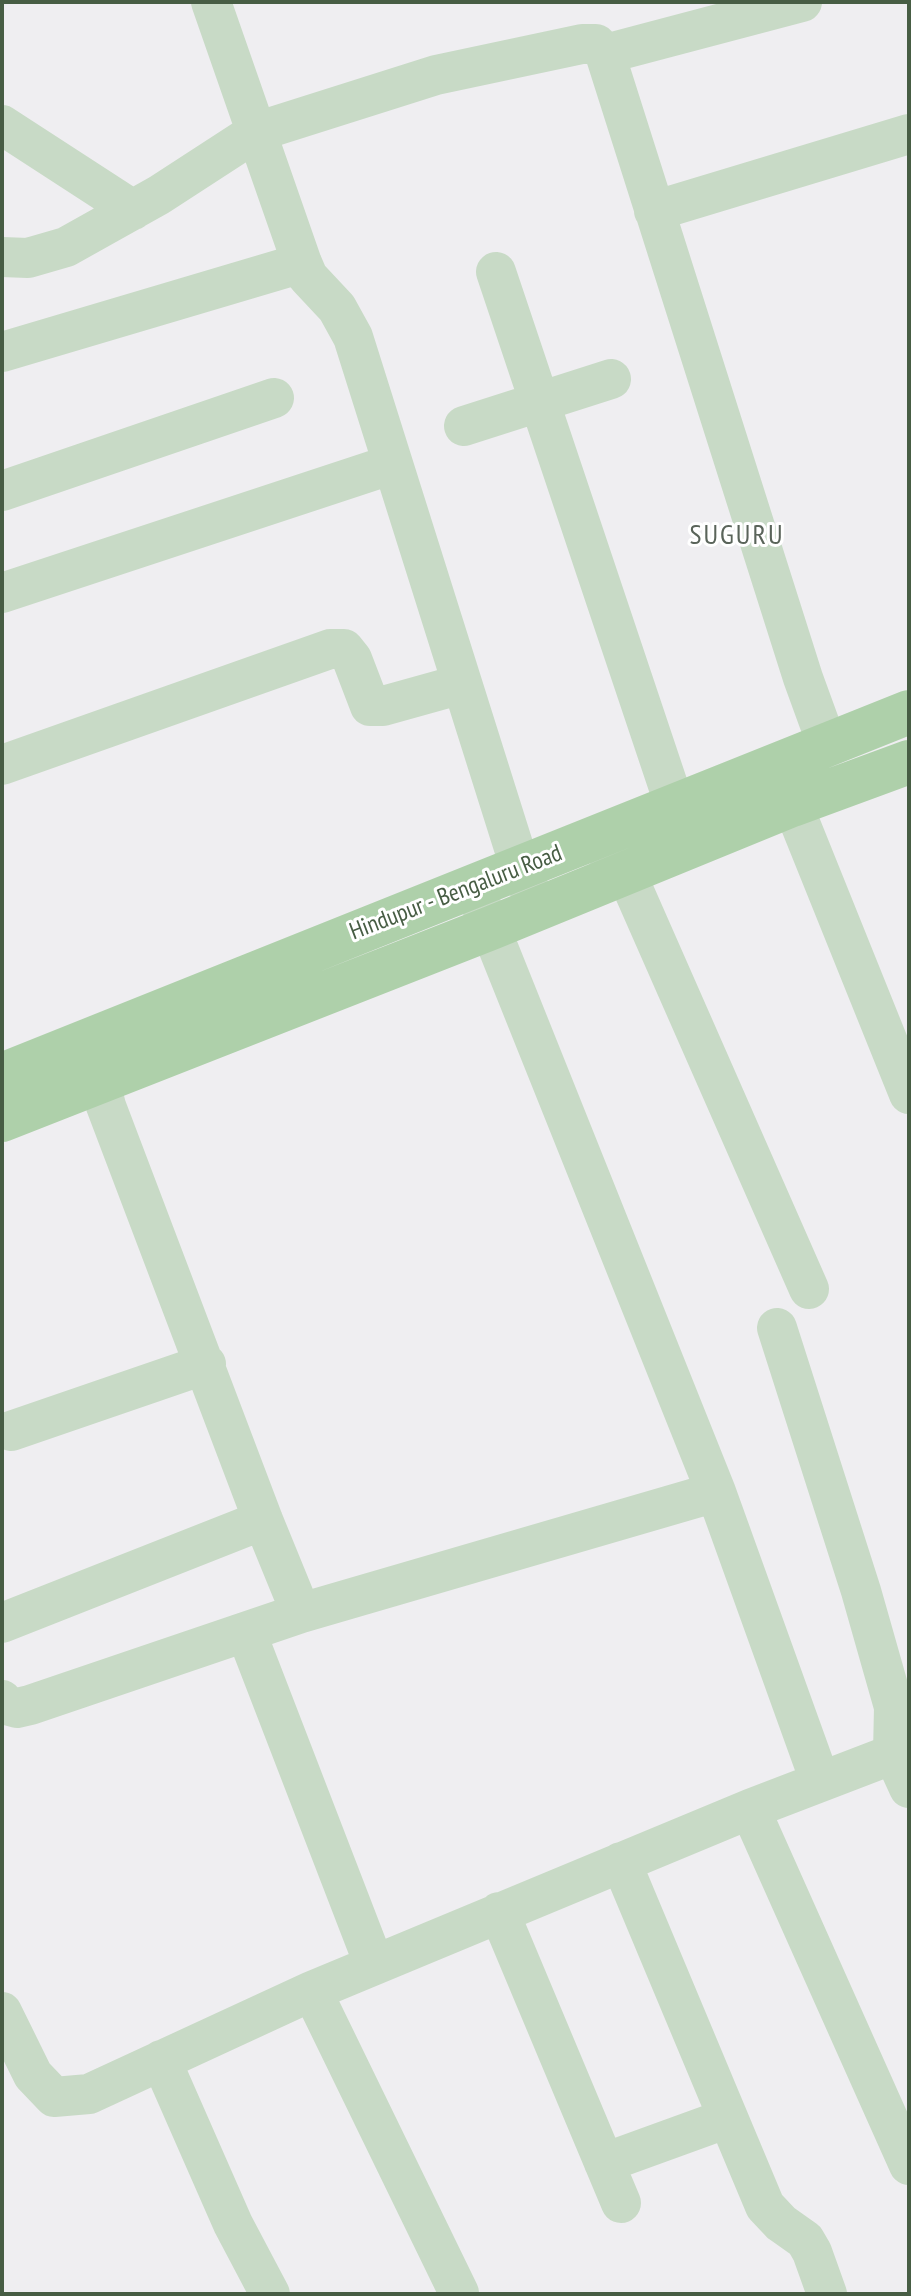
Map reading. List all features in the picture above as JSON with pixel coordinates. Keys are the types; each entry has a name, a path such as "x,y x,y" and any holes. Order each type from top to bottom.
{"main road":[{"name":"Hindupur - Bengaluru Road","path":"2,1075 909,712"},
{"name":"Hindupur - Bengaluru Road","path":"2,1120 491,928 792,805 909,762"}],"street":[{"path":"605,54 802,2"},
{"path":"219,4 256,132 302,263 308,277 337,308 353,337 520,867 538,909"},
{"path":"2,257 28,258 66,247 133,210 256,132 436,75 582,44 596,44 605,54 827,744"},
{"path":"2,125 133,210"},
{"path":"654,211 909,134"},
{"path":"2,352 302,263"},
{"path":"496,272 675,806"},
{"path":"464,426 611,379"},
{"path":"2,491 274,398"},
{"path":"2,593 393,464"},
{"path":"2,765 330,649 344,649 352,659 370,706 383,706 462,684"},
{"path":"777,765 909,1094"},
{"path":"595,839 626,873 809,1289"},
{"path":"473,885 716,1492 820,1781"},
{"path":"89,1040 99,1084 301,1613"},
{"path":"2,2012 33,2075 54,2097 89,2094 374,1964 750,1809 820,1781 904,1763 894,1707 861,1591 777,1328"},
{"path":"11,1431 206,1364"},
{"path":"2,1700 6,1705 17,1708 30,1705 301,1613 716,1492"},
{"path":"2,1623 263,1520"},
{"path":"246,1632 374,1964"},
{"path":"750,1809 909,2165"},
{"path":"621,1862 765,2206 781,2223 805,2240 827,2294"},
{"path":"499,1912 621,2203"},
{"path":"312,1991 459,2293"},
{"path":"161,2060 233,2224 270,2294"},
{"path":"604,2163 728,2118"}],"district":[{"name":"SUGURU","path":"737,536"}]}
